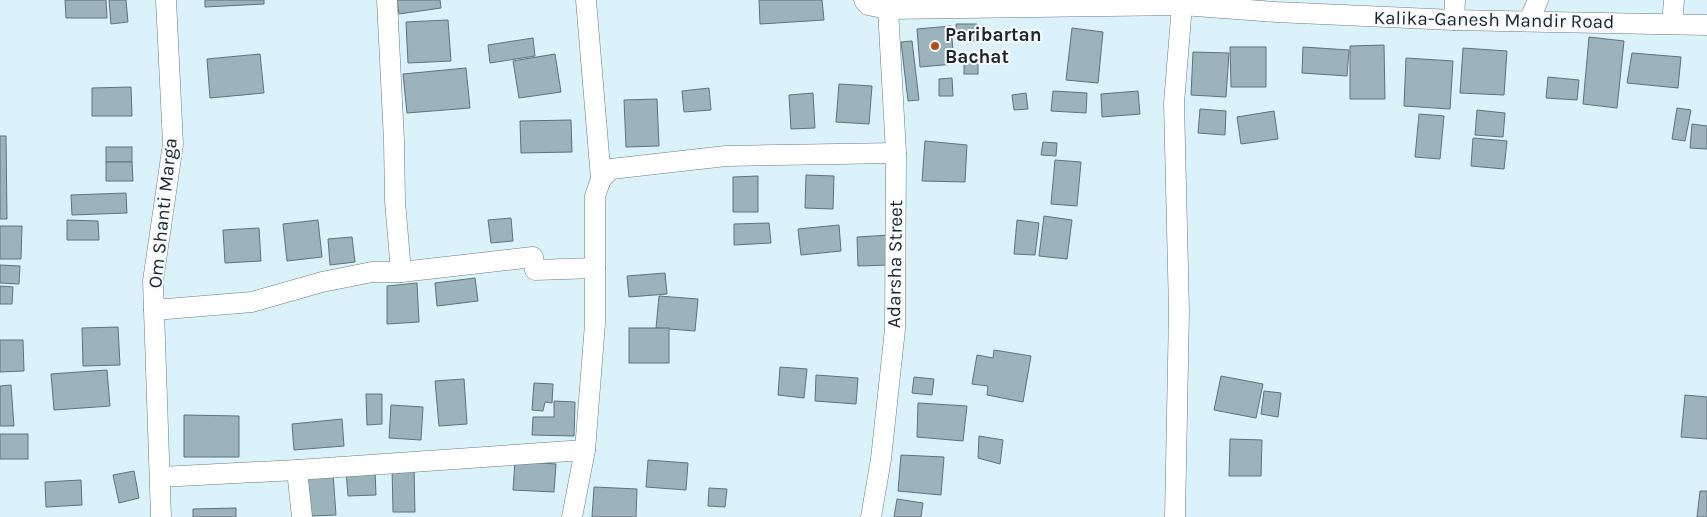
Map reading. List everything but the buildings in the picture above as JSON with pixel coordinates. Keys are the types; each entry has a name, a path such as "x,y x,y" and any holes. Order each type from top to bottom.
{"street":[{"name":"Om Shanti Marga","path":"161,517 154,281 173,144 166,0"},
{"path":"387,0 395,201 401,272"},
{"path":"572,517 585,450 595,324 595,196 601,178 586,0"},
{"name":"Kalika-Ganesh Mandir Road","path":"864,0 868,5 888,9 1056,4 1279,6 1454,20 1707,25"},
{"path":"1454,20 1455,0"},
{"path":"1529,21 1538,0"},
{"path":"1672,24 1674,0"},
{"path":"1175,517 1179,311 1174,102 1182,5"},
{"name":"Adarsha Street","path":"871,517 881,459 895,329 896,153 888,9"},
{"path":"601,178 611,169 726,156 896,153"},
{"path":"154,310 252,302 322,282 372,272 401,272 533,257 535,270 595,268"},
{"path":"160,476 297,470 585,450"},
{"path":"297,470 302,517"}],"place":[{"name":"Paribartan Bachat","path":"935,46"}]}
